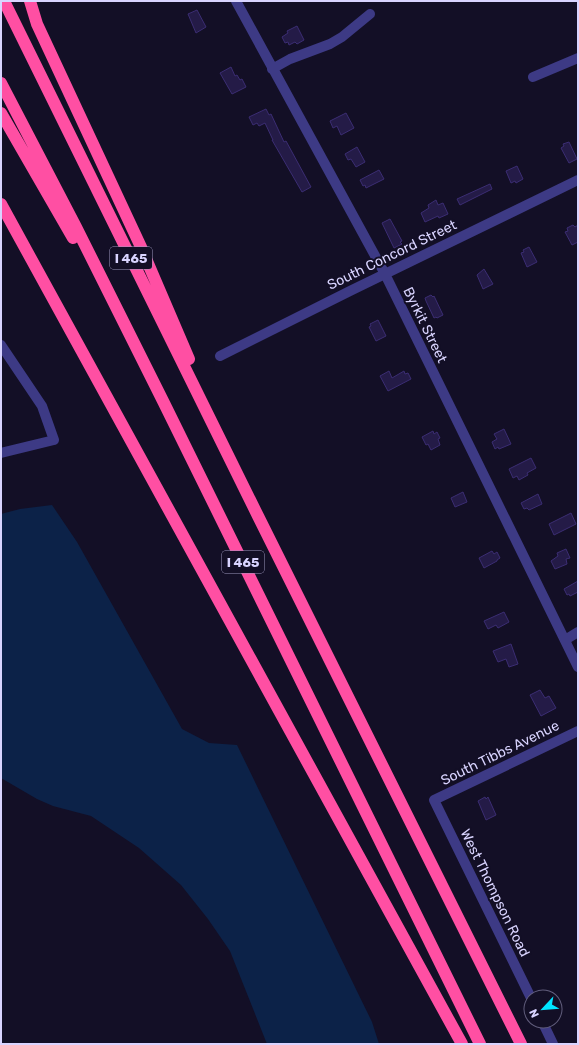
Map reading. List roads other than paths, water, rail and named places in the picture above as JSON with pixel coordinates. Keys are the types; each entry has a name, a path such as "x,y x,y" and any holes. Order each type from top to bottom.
{"highway":[{"name":"I 465","path":"4,1 521,1044"},
{"path":"30,1 37,24 141,247 258,516"},
{"name":"I 465","path":"1,83 137,348 480,1044"},
{"path":"1,113 137,348"},
{"path":"1,204 462,1044"}],"street":[{"name":"Byrkit Street","path":"236,1 385,274 578,667"},
{"path":"272,69 290,59 330,44 342,37 370,14"},
{"path":"533,77 578,58"},
{"name":"South Concord Street","path":"220,356 578,180"},
{"path":"1,344 42,406 54,440 1,453"},
{"path":"565,640 578,632"},
{"name":"South Tibbs Avenue","path":"434,800 578,731"},
{"name":"West Thompson Road","path":"434,800 527,989"},
{"path":"546,1029 553,1044"}],"water":[{"path":"52,505 77,542 182,729 209,743 237,745 372,1022 379,1044 267,1044 230,951 208,919 181,885 139,848 91,816 53,806 37,799 1,778 1,514 20,509"}]}
